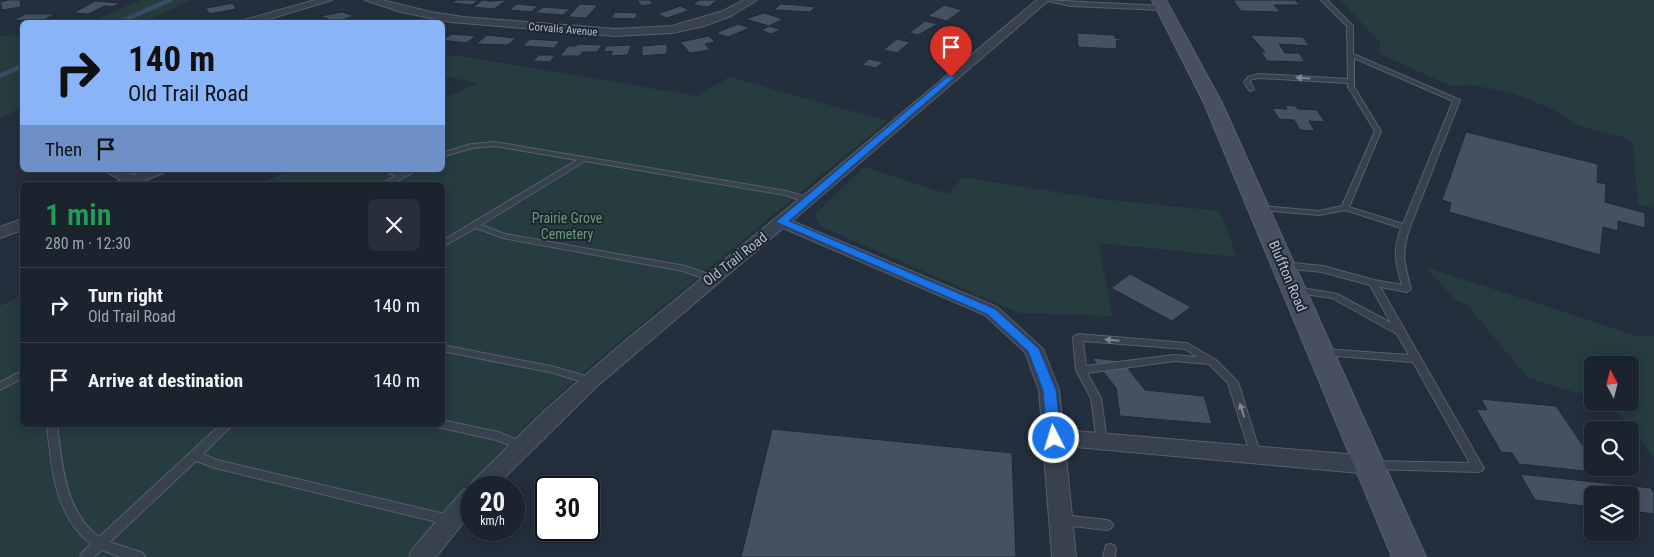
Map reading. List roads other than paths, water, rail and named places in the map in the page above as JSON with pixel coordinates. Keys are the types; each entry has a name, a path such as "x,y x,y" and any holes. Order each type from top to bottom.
{"main road":[{"name":"Bluffton Road","path":"1161,4 1208,92 1260,208 1409,557"}],"street":[{"path":"255,20 327,0"},
{"name":"Corvalis Avenue","path":"370,0 435,20"},
{"name":"Corvalis Avenue","path":"445,21 592,33 652,33 698,23 741,7 752,0"},
{"name":"Old Trail Road","path":"491,476 519,445 588,380 782,222 1045,0"},
{"path":"113,172 126,182"},
{"path":"129,182 153,172"},
{"path":"782,222 991,311 1033,349 1049,390 1064,557"},
{"path":"0,233 20,225"},
{"path":"1054,438 1370,465"},
{"path":"421,557 460,509"}],"lane":[{"path":"1045,0 1071,4 1161,4"},
{"path":"1324,0 1350,26 1352,55 1351,87 1378,131 1344,208"},
{"path":"1283,265 1323,269 1373,283 1406,289 1398,260 1398,248 1457,100 1352,55"},
{"path":"1251,89 1247,82 1250,78 1259,76 1351,80"},
{"path":"445,154 471,146 495,144 786,193 808,200"},
{"path":"445,243 584,160"},
{"path":"392,172 401,176"},
{"path":"390,182 409,172"},
{"path":"1260,208 1319,213 1344,208 1406,227"},
{"path":"475,225 503,236 685,269 711,278"},
{"path":"1370,465 1478,468 1373,283"},
{"path":"1294,290 1334,296 1401,332"},
{"path":"1102,442 1096,398 1081,370 1078,337 1187,346 1213,362 1233,382 1256,456"},
{"path":"445,349 555,370 588,380"},
{"path":"1321,351 1417,359"},
{"path":"1081,370 1174,358 1213,362"},
{"path":"0,386 20,375"},
{"path":"445,425 498,436 519,445"},
{"path":"52,427 56,461 71,513 85,532 100,544 140,557"},
{"path":"86,557 225,427"},
{"path":"195,456 215,464 450,520"},
{"path":"1061,520 1107,524"}],"waterway":[{"path":"125,20 170,0"},
{"path":"0,76 20,67"}],"park label":[{"name":"Prairie Grove Cemetery","path":"567,226"}]}
